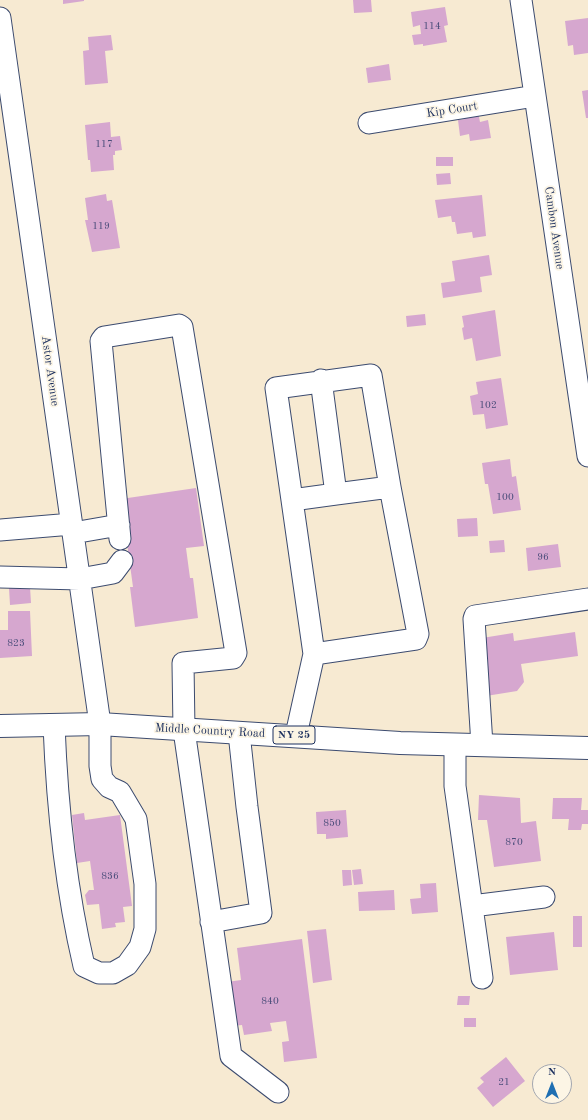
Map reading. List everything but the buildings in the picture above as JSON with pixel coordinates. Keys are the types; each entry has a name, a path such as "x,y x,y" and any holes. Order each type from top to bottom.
{"main road":[{"name":"Middle Country Road","path":"0,726 100,724 184,730 296,735 400,743 588,748"}],"street":[{"name":"Cambon Avenue","path":"521,0 588,456"},
{"name":"Astor Avenue","path":"0,18 100,724 100,766 102,779 109,787 120,792 136,819 145,884 145,929 140,947 127,965 113,973 99,973 84,966 71,899 56,776 54,725"},
{"name":"Kip Court","path":"369,123 535,96"},
{"path":"0,530 73,529 119,532 101,341 104,336 179,325 182,327 236,653 233,658 183,663 184,730 231,1056 278,1092"},
{"path":"296,735 314,654 276,388 321,380 371,375 417,637 416,639 314,654"},
{"path":"321,380 336,494"},
{"path":"292,500 390,487"},
{"path":"0,576 80,579 113,573 122,561"},
{"path":"482,745 475,616 588,600"},
{"path":"211,922 261,913 239,733"},
{"path":"455,745 455,786 482,978"},
{"path":"472,906 544,897"}]}
